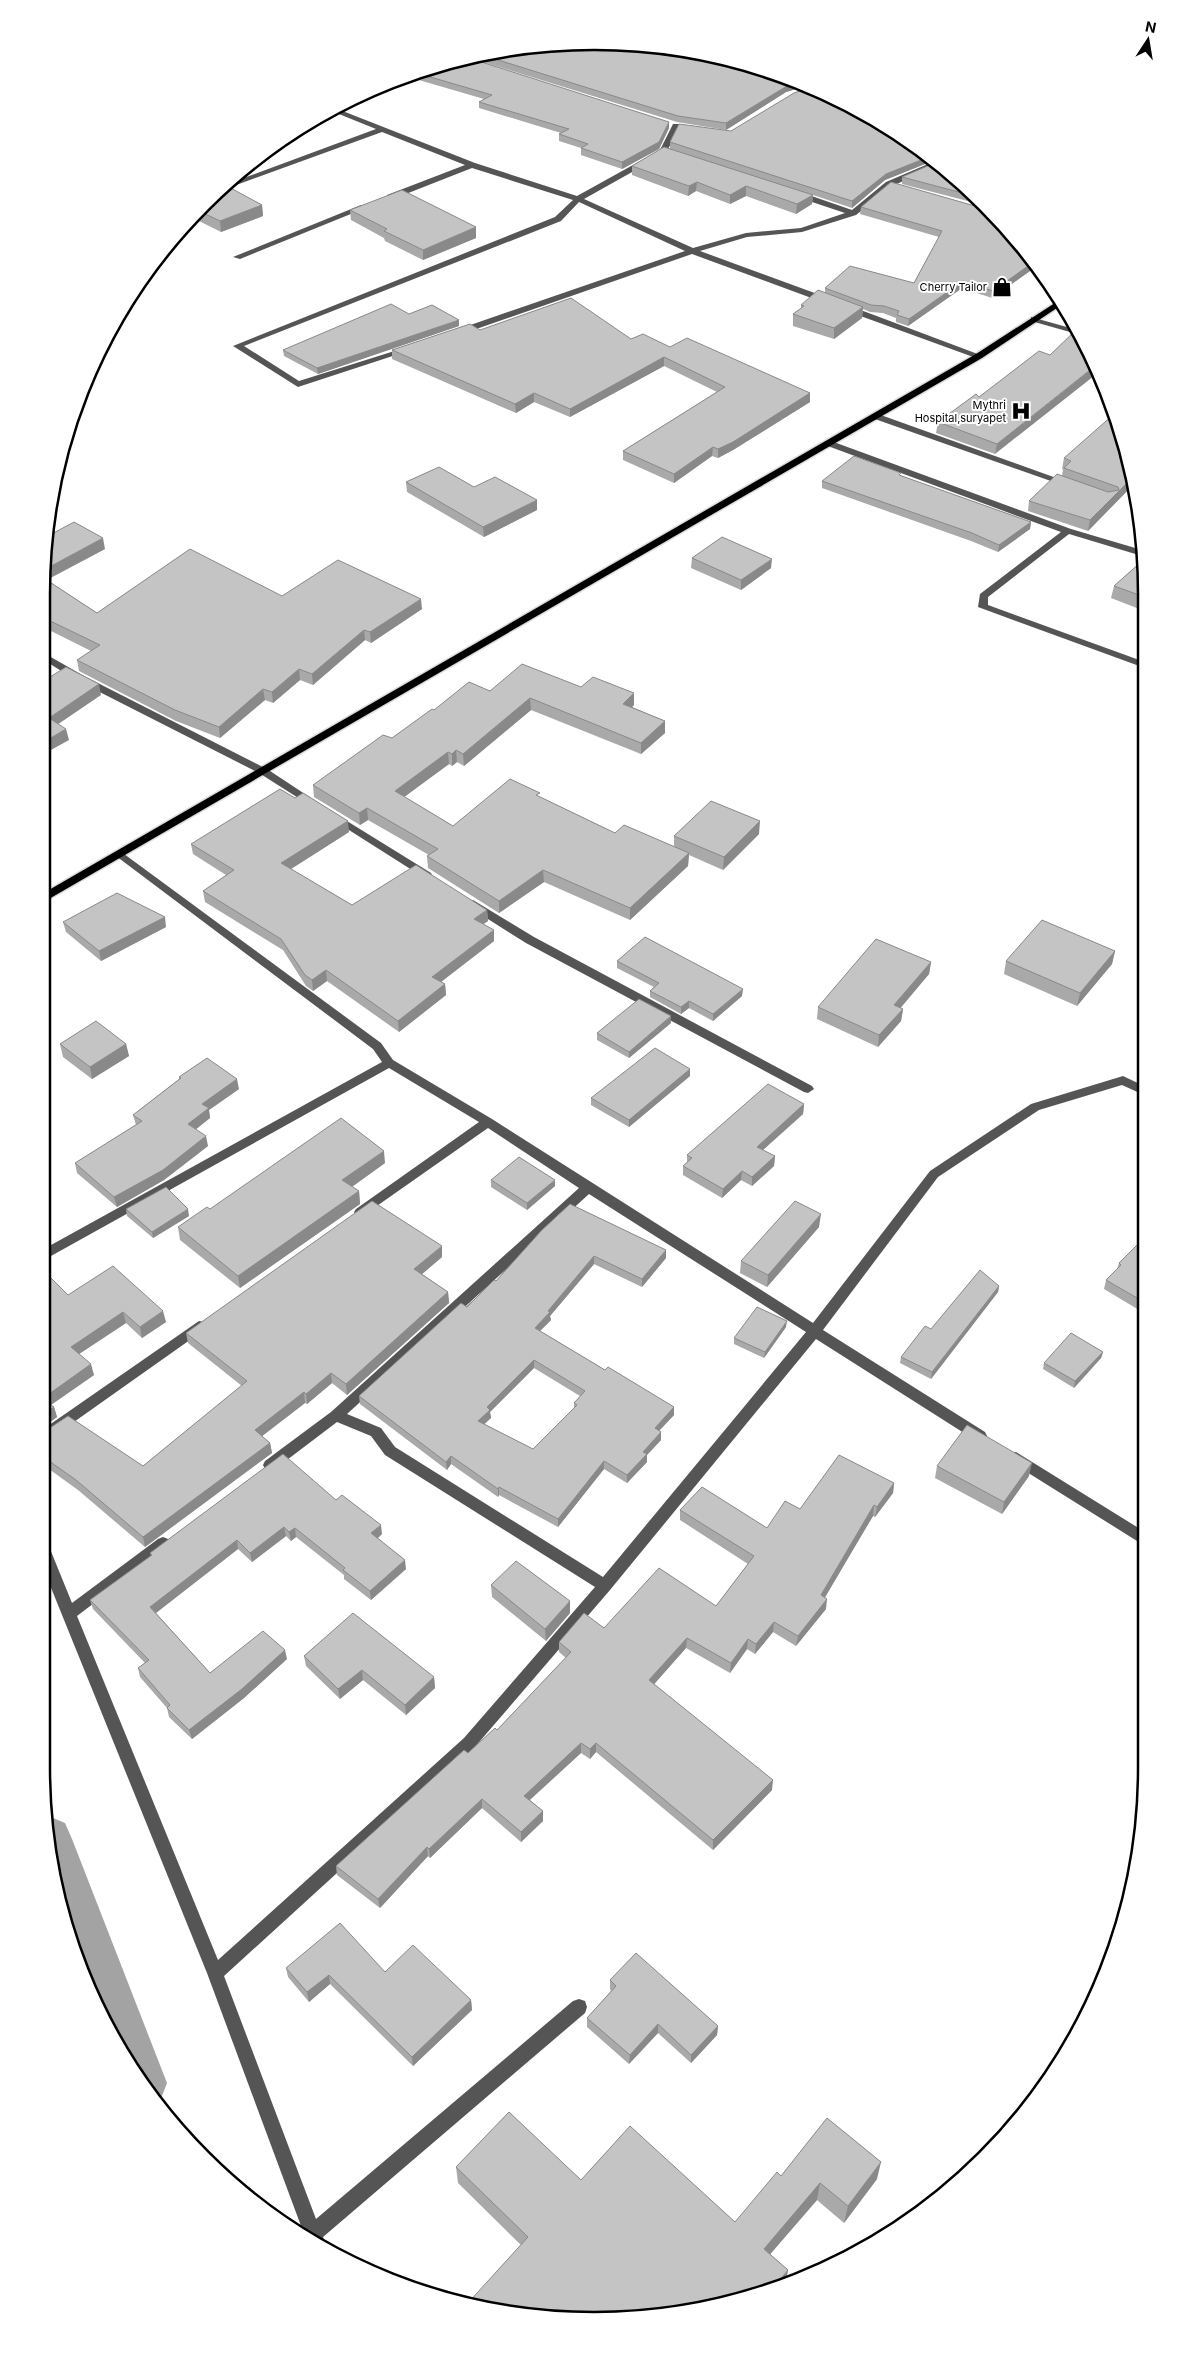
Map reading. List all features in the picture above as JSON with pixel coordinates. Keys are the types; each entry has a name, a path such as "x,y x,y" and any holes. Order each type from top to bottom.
{"main road":[{"path":"50,894 979,356 1055,306"}],"street":[{"path":"341,113 472,165 578,199 692,251 979,356"},
{"path":"667,124 685,128"},
{"path":"413,347 298,384 290,377 237,346 558,219 578,199 664,151 676,126"},
{"path":"237,183 383,129"},
{"path":"664,151 673,154"},
{"path":"381,200 472,165"},
{"path":"450,335 692,251 746,235 802,230 853,213 889,184 930,166"},
{"path":"889,184 907,189"},
{"path":"787,191 853,213"},
{"path":"237,257 372,204"},
{"path":"1034,319 1069,330"},
{"path":"875,416 1082,489"},
{"path":"828,443 1068,531 1136,552"},
{"path":"1068,531 982,596 983,607 1138,663"},
{"path":"50,660 80,678 263,771 438,882"},
{"path":"120,854 377,1046 390,1063 488,1122 814,1332 991,1442"},
{"path":"463,897 530,940 808,1089"},
{"path":"50,1252 390,1063"},
{"path":"215,1973 469,1743 606,1586 814,1332 934,1174 1035,1107 1124,1080 1138,1087"},
{"path":"350,1219 488,1122"},
{"path":"258,1474 336,1416 588,1187"},
{"path":"50,1431 211,1317"},
{"path":"336,1416 376,1432 390,1452 606,1586"},
{"path":"1008,1453 1138,1536"},
{"path":"70,1613 172,1538"},
{"path":"50,1564 215,1973 312,2233"},
{"path":"319,2237 578,2007"}],"building":[{"path":"558,51 630,51 700,60 788,86 726,123 678,116 495,59"},
{"path":"481,62 669,122 659,142 622,162 581,148 588,144 559,134 569,129 479,102 492,95 428,76"},
{"path":"801,91 835,106 866,123 922,160 886,174 852,201 670,142 679,124 731,131"},
{"path":"664,147 813,195 797,204 746,186 730,195 697,182 689,186 632,166"},
{"path":"929,165 961,193 902,177"},
{"path":"891,182 976,206 1028,266 993,291 963,281 909,319 897,315 899,311 884,306 871,305 825,288 850,266 914,283 942,231 861,207"},
{"path":"231,188 262,205 220,221 205,214"},
{"path":"402,190 476,227 423,250 384,231 387,229 350,210"},
{"path":"818,290 863,307 834,328 793,314 804,306 801,305"},
{"path":"571,298 631,339 643,334 670,347 687,338 810,393 733,442 718,449 713,447 674,474 623,451 725,387 664,357 570,409 534,393 515,404 392,350 470,324 480,330"},
{"path":"391,304 409,314 432,305 459,320 317,368 283,350"},
{"path":"1072,334 1090,370 997,444 938,422 976,394 979,397 1039,351 1050,355"},
{"path":"1109,419 1127,483 1090,520 1029,501 1057,474 1108,492 1119,490 1118,487 1064,468 1071,461 1064,458"},
{"path":"854,456 901,473 899,475 1031,522 999,545 972,533 822,481"},
{"path":"439,467 474,487 495,477 537,500 483,527 406,482"},
{"path":"74,522 103,538 51,566 54,533"},
{"path":"722,537 772,559 741,580 692,558"},
{"path":"190,549 282,596 338,560 421,599 370,632 364,630 312,674 299,669 272,692 263,689 219,727 175,710 77,660 100,645 50,621 50,582 97,613"},
{"path":"1137,565 1138,595 1114,586"},
{"path":"522,664 581,687 593,677 634,693 623,704 665,721 641,743 530,698 463,754 456,750 452,754 448,752 395,791 453,826 510,779 540,793 536,795 615,833 624,825 689,853 630,908 543,870 499,901 427,856 438,849 367,808 359,813 313,785 383,735 392,738 432,709 434,710 469,682 490,691"},
{"path":"66,667 99,684 50,717 50,677"},
{"path":"50,719 66,729 50,738"},
{"path":"280,789 295,798 303,793 348,821 281,863 352,905 416,865 487,910 474,919 494,930 432,977 445,984 398,1021 326,970 312,980 305,975 281,939 203,891 234,870 191,844"},
{"path":"711,801 760,821 724,857 674,836"},
{"path":"117,893 165,917 99,951 63,922"},
{"path":"1042,920 1115,951 1080,993 1006,961"},
{"path":"645,937 743,989 713,1014 689,1001 681,1007 650,991 659,983 617,961"},
{"path":"876,939 931,962 894,1005 903,1009 879,1035 818,1007"},
{"path":"639,999 671,1016 629,1052 597,1033"},
{"path":"96,1021 126,1044 90,1067 60,1044"},
{"path":"655,1048 690,1069 629,1120 591,1098"},
{"path":"207,1058 237,1079 202,1104 209,1108 188,1124 206,1136 163,1170 114,1197 75,1163 142,1121 133,1115 181,1078 179,1077"},
{"path":"768,1084 804,1104 757,1147 775,1156 752,1177 742,1171 723,1189 683,1166 692,1158 687,1155"},
{"path":"341,1118 384,1151 342,1180 359,1191 238,1276 178,1227 207,1207 210,1209"},
{"path":"519,1157 555,1180 527,1203 491,1180"},
{"path":"166,1187 188,1209 152,1232 126,1209"},
{"path":"372,1201 442,1246 414,1269 448,1292 346,1384 331,1373 306,1394 304,1392 255,1430 270,1443 143,1537 76,1480 50,1462 50,1428 68,1416 143,1466 247,1381 186,1333"},
{"path":"795,1201 821,1214 768,1275 741,1261"},
{"path":"570,1204 666,1250 642,1279 594,1256 535,1328 605,1370 608,1367 674,1407 655,1428 661,1432 643,1452 647,1454 627,1475 604,1461 558,1519 499,1487 498,1489 451,1456 446,1462 359,1396 461,1303 467,1307 494,1280 496,1281 542,1230","holes":["534,1360 585,1391 574,1403 577,1405 533,1449 478,1421 490,1410 487,1407"]},
{"path":"1138,1244 1138,1299 1106,1280 1121,1265 1119,1263"},
{"path":"113,1266 163,1311 140,1327 123,1312 71,1347 91,1364 50,1393 50,1277 68,1295"},
{"path":"980,1270 999,1286 932,1372 901,1357 925,1326 931,1329"},
{"path":"757,1307 787,1321 765,1352 734,1338"},
{"path":"1071,1333 1103,1352 1075,1381 1044,1363"},
{"path":"967,1425 1032,1463 1004,1502 937,1466"},
{"path":"283,1454 336,1500 342,1495 381,1525 371,1533 405,1560 370,1591 343,1570 345,1568 295,1528 289,1532 284,1527 250,1553 237,1540 150,1607 210,1673 263,1631 285,1650 242,1689 189,1730 167,1708 170,1705 138,1668 149,1660 90,1600 152,1555 150,1553"},
{"path":"839,1455 894,1483 877,1507 874,1505 821,1595 827,1599 798,1636 774,1622 756,1644 748,1639 731,1663 687,1638 649,1680 773,1780 713,1840 596,1743 590,1749 581,1743 524,1796 543,1811 521,1832 482,1799 429,1849 427,1847 378,1899 336,1866 464,1750 468,1753 495,1728 497,1730 571,1652 559,1642 584,1613 604,1628 659,1568 716,1606 754,1556 680,1510 702,1487 767,1528 785,1501 800,1509"},
{"path":"516,1561 570,1601 545,1629 491,1585"},
{"path":"353,1613 434,1677 405,1705 362,1670 338,1689 304,1656"},
{"path":"340,1923 385,1972 413,1945 471,2000 412,2057 329,1975 307,1992 286,1968"},
{"path":"636,1953 718,2026 691,2055 658,2024 630,2055 587,2018 616,1986 610,1980"},
{"path":"509,2112 581,2180 630,2126 735,2222 777,2172 781,2176 827,2118 881,2162 848,2206 820,2183 764,2249 788,2270 781,2279 700,2302 630,2311 594,2312 558,2311 523,2307 472,2298 528,2237 456,2167"}],"waterway":[{"path":"59,1868 127,2046"}],"place":[{"name":"Cherry Tailor","path":"1002,287"},
{"name":"Mythri Hospital,suryapet","path":"1021,411"}]}
